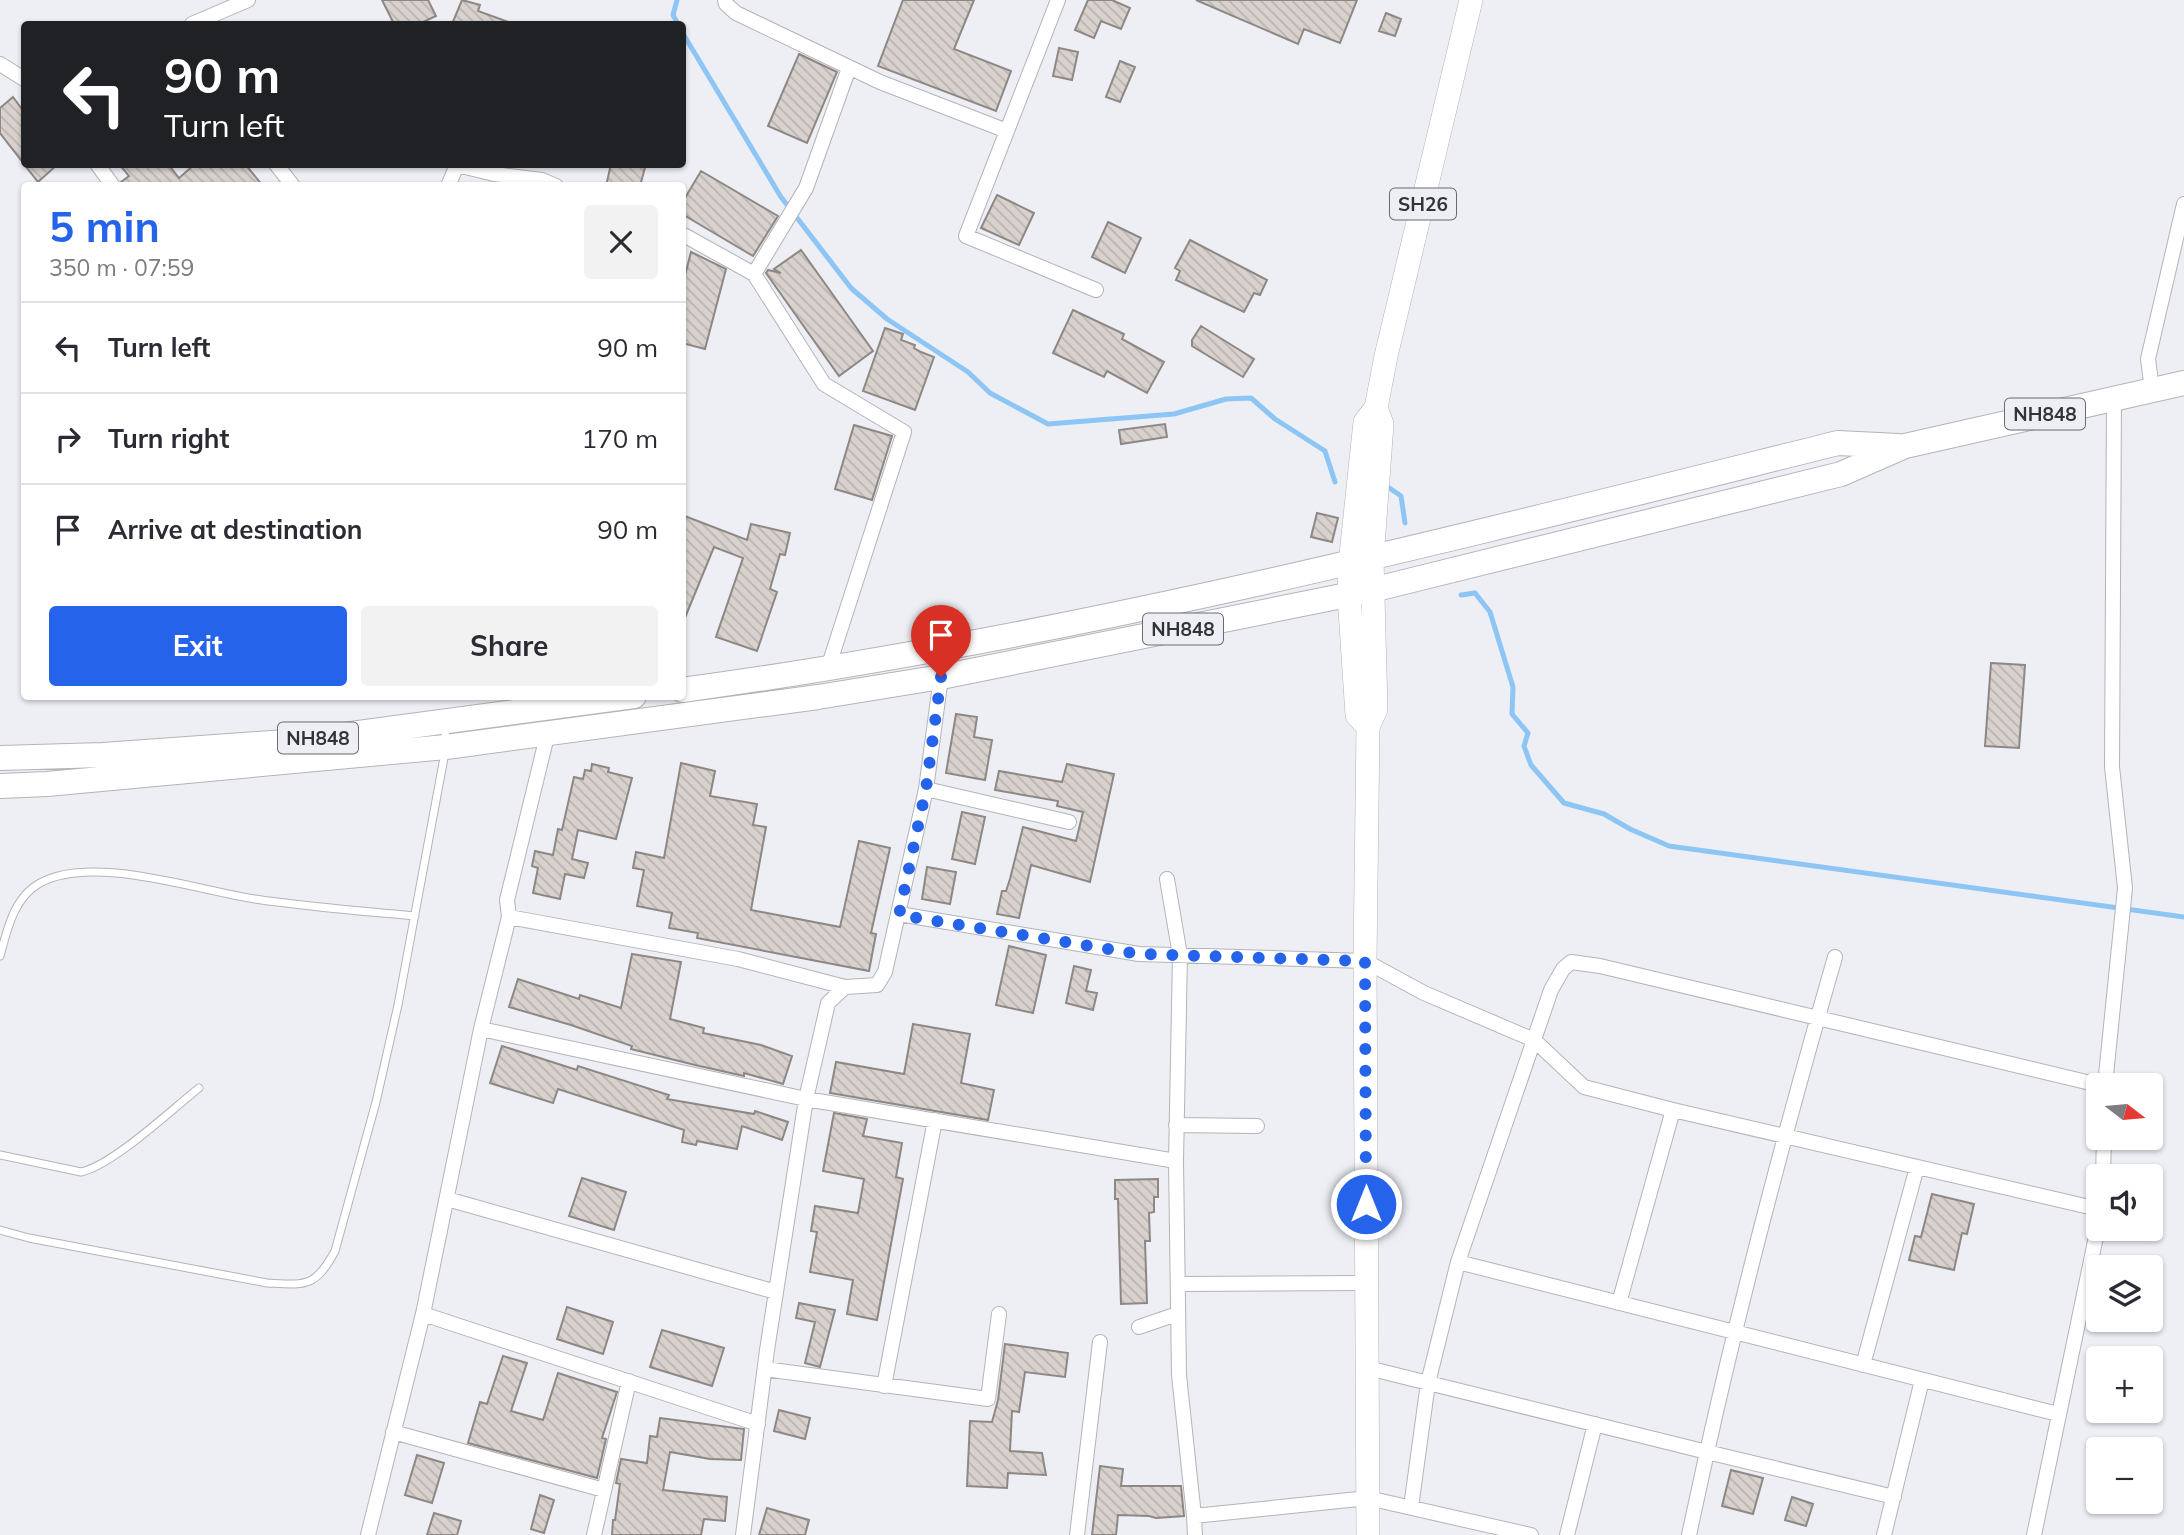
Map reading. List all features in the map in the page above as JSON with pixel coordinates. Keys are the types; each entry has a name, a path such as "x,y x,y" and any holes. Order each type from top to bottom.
{"highway":[{"name":"NH848","path":"0,786 47,784 446,747 817,697 941,677 1360,593 1842,474 1905,446 2184,383"},
{"name":"NH848","path":"686,689 937,650 1158,607 1361,561 1838,443 1905,446"},
{"name":"NH848","path":"0,758 212,749 299,741 577,700"}],"main road":[{"name":"SH26","path":"1368,1535 1365,961 1368,727 1376,709 1360,593 1365,422 1376,408 1471,0"}],"street":[{"path":"199,21 247,0"},
{"path":"725,0 736,13 849,68 1007,131"},
{"path":"1058,0 966,236 1096,290"},
{"path":"0,64 21,77"},
{"path":"754,274 806,188 849,68"},
{"path":"279,168 290,182"},
{"path":"469,168 547,182"},
{"path":"2152,390 2148,359 2184,204"},
{"path":"686,236 754,274 824,384 904,432 828,668"},
{"path":"2106,1073 2124,897 2112,767 2114,398"},
{"path":"509,917 738,959 845,987 869,987 882,981 926,789 941,677 937,650"},
{"path":"368,1535 423,1314 481,1029 509,917 507,900 548,732"},
{"path":"926,789 1069,822"},
{"path":"1167,879 1180,955 1176,1125 1177,1314 1179,1375 1195,1535"},
{"path":"899,915 1139,954 1365,961 1424,993 1534,1040 1584,1087 2086,1206"},
{"path":"1689,1535 1733,1332 1784,1135 1835,957"},
{"path":"1411,1507 1428,1383 1458,1262 1551,990 1563,969 1571,962 1578,961 2086,1082"},
{"path":"743,1535 806,1099 828,1003 845,987"},
{"path":"481,1029 806,1099 1176,1161"},
{"path":"1619,1303 1673,1110"},
{"path":"884,1386 935,1121"},
{"path":"1176,1125 1257,1126"},
{"path":"1863,1365 1917,1167"},
{"path":"447,1199 776,1292"},
{"path":"2034,1535 2095,1241"},
{"path":"1458,1262 2058,1414"},
{"path":"1178,1284 1366,1283"},
{"path":"423,1314 758,1423"},
{"path":"765,1369 988,1399 999,1314"},
{"path":"1139,1327 1177,1314"},
{"path":"1077,1535 1100,1342"},
{"path":"1368,1368 1894,1497"},
{"path":"1884,1535 1922,1380"},
{"path":"594,1535 629,1381"},
{"path":"1567,1535 1595,1424"},
{"path":"393,1432 604,1490"},
{"path":"1194,1517 1368,1498 1531,1535"}],"lane":[{"path":"0,1230 29,1238 267,1283 299,1284 315,1280 335,1251 376,1102 398,1005 446,747 445,721"},
{"path":"0,956 8,927 20,901 38,884 65,873 92,870 262,900 415,916"},
{"path":"0,1155 81,1172 92,1170 109,1160 198,1088"}],"building":[{"path":"382,0 428,0 436,16 425,21 392,21"},
{"path":"462,0 480,5 478,11 506,21 453,21"},
{"path":"903,0 974,0 954,49 1011,71 996,111 878,66"},
{"path":"1088,0 1112,0 1130,8 1121,29 1101,21 1094,38 1075,30"},
{"path":"1196,0 1357,0 1340,43 1304,29 1298,44"},
{"path":"1386,13 1401,19 1395,36 1379,31"},
{"path":"1059,48 1078,52 1072,80 1053,76"},
{"path":"799,54 837,72 807,143 768,126"},
{"path":"1120,61 1135,67 1120,102 1106,97"},
{"path":"13,97 21,108 21,160 0,133 0,108"},
{"path":"27,168 54,168 38,182"},
{"path":"122,168 171,168 179,178 190,168 248,168 260,182 121,182 129,176"},
{"path":"610,168 645,168 641,182 607,182"},
{"path":"701,171 778,216 753,256 686,216 686,196"},
{"path":"997,195 1034,213 1019,245 981,228"},
{"path":"1108,222 1141,238 1125,273 1092,257"},
{"path":"1190,240 1267,280 1260,295 1254,293 1244,312 1176,280 1180,271 1175,268"},
{"path":"801,250 873,351 839,376 766,273 768,270 781,273 774,269"},
{"path":"691,252 726,269 705,349 686,344 686,271"},
{"path":"1073,310 1124,334 1122,339 1164,362 1147,393 1107,371 1104,377 1053,353"},
{"path":"1201,326 1254,359 1243,377 1192,346 1192,340"},
{"path":"885,328 903,334 901,340 934,357 915,410 863,391"},
{"path":"1165,424 1167,437 1121,444 1119,430"},
{"path":"854,425 892,436 872,500 835,489"},
{"path":"1317,513 1338,518 1332,542 1311,537"},
{"path":"686,517 747,540 751,524 790,533 785,555 780,554 770,589 777,592 757,651 716,637 743,558 714,547 686,615"},
{"path":"1991,663 2025,665 2019,748 1985,746"},
{"path":"956,714 977,717 974,737 992,740 985,780 946,773"},
{"path":"681,763 715,771 710,796 757,804 753,825 766,827 751,910 840,927 859,841 890,848 871,933 876,934 869,971 697,938 698,933 669,928 672,913 637,906 644,870 633,868 636,852 664,858"},
{"path":"592,764 609,768 608,772 632,778 616,839 578,830 572,859 588,863 584,878 565,874 560,899 533,893 538,868 532,866 535,851 553,855 558,829 562,830 574,777 583,779 585,770 591,771"},
{"path":"1067,764 1114,774 1090,882 1031,865 1019,918 997,914 1002,891 1006,891 1010,879 1023,827 1076,841 1083,812 1057,806 1058,801 995,790 999,771 1062,782"},
{"path":"962,812 985,817 975,864 952,859"},
{"path":"927,867 956,872 950,904 922,899"},
{"path":"1009,946 1046,955 1033,1013 996,1005"},
{"path":"632,954 681,962 670,1019 704,1028 703,1033 761,1045 792,1056 783,1084 631,1049 632,1046 571,1025 509,1007 518,979 579,999 580,995 621,1008"},
{"path":"1074,966 1091,970 1086,991 1097,993 1093,1010 1066,1003"},
{"path":"913,1024 970,1034 961,1083 994,1090 988,1120 830,1093 836,1062 904,1074"},
{"path":"502,1046 577,1070 578,1066 669,1095 667,1099 754,1114 755,1111 788,1122 782,1140 742,1126 737,1149 697,1141 696,1145 682,1142 684,1130 558,1089 553,1103 490,1083"},
{"path":"834,1113 867,1119 863,1136 902,1143 896,1177 903,1179 877,1320 847,1314 853,1280 810,1272 817,1232 811,1231 815,1206 858,1213 864,1179 823,1171"},
{"path":"582,1178 626,1192 614,1230 569,1216"},
{"path":"1158,1179 1158,1197 1154,1197 1154,1212 1149,1213 1150,1241 1145,1241 1147,1303 1121,1304 1115,1180"},
{"path":"1932,1194 1974,1204 1967,1234 1962,1233 1954,1270 1909,1260 1915,1236 1921,1237"},
{"path":"799,1303 835,1310 820,1367 805,1363 815,1322 796,1318"},
{"path":"567,1307 613,1322 603,1354 557,1339"},
{"path":"662,1330 724,1348 712,1386 650,1367"},
{"path":"1005,1344 1068,1353 1065,1377 1025,1372 1019,1412 1012,1411 1010,1451 1042,1453 1046,1475 1008,1473 1007,1488 967,1486 970,1421 992,1422 998,1400"},
{"path":"503,1356 527,1363 511,1411 543,1420 558,1373 617,1392 602,1438 606,1439 597,1478 468,1443 480,1402 487,1404"},
{"path":"779,1410 810,1418 805,1439 774,1431"},
{"path":"660,1418 744,1429 741,1460 710,1459 670,1452 663,1490 727,1497 725,1521 704,1519 701,1535 612,1535 620,1484 616,1483 621,1459 647,1463 650,1436 657,1437"},
{"path":"417,1455 444,1463 432,1503 405,1495"},
{"path":"1100,1466 1123,1469 1121,1486 1181,1486 1184,1516 1156,1518 1118,1515 1116,1535 1092,1535"},
{"path":"1731,1470 1763,1478 1753,1514 1722,1506"},
{"path":"540,1495 554,1500 544,1533 531,1529"},
{"path":"1792,1497 1813,1504 1806,1526 1785,1520"},
{"path":"767,1508 809,1520 805,1535 759,1535"},
{"path":"434,1513 461,1521 457,1535 427,1535"}],"waterway":[{"path":"676,21 673,15 677,0"},
{"path":"686,39 781,197 851,288 887,319 968,372 990,393 1048,424 1174,414 1226,399 1251,398 1275,419 1325,451 1335,482"},
{"path":"1385,485 1401,496 1405,523"},
{"path":"1461,595 1475,593 1490,612 1513,687 1512,714 1528,733 1524,746 1531,765 1564,803 1604,814 1669,846 2184,917"}],"route":[{"path":"941,677 926,789 899,915 1139,954 1365,961 1366,1204"}]}
